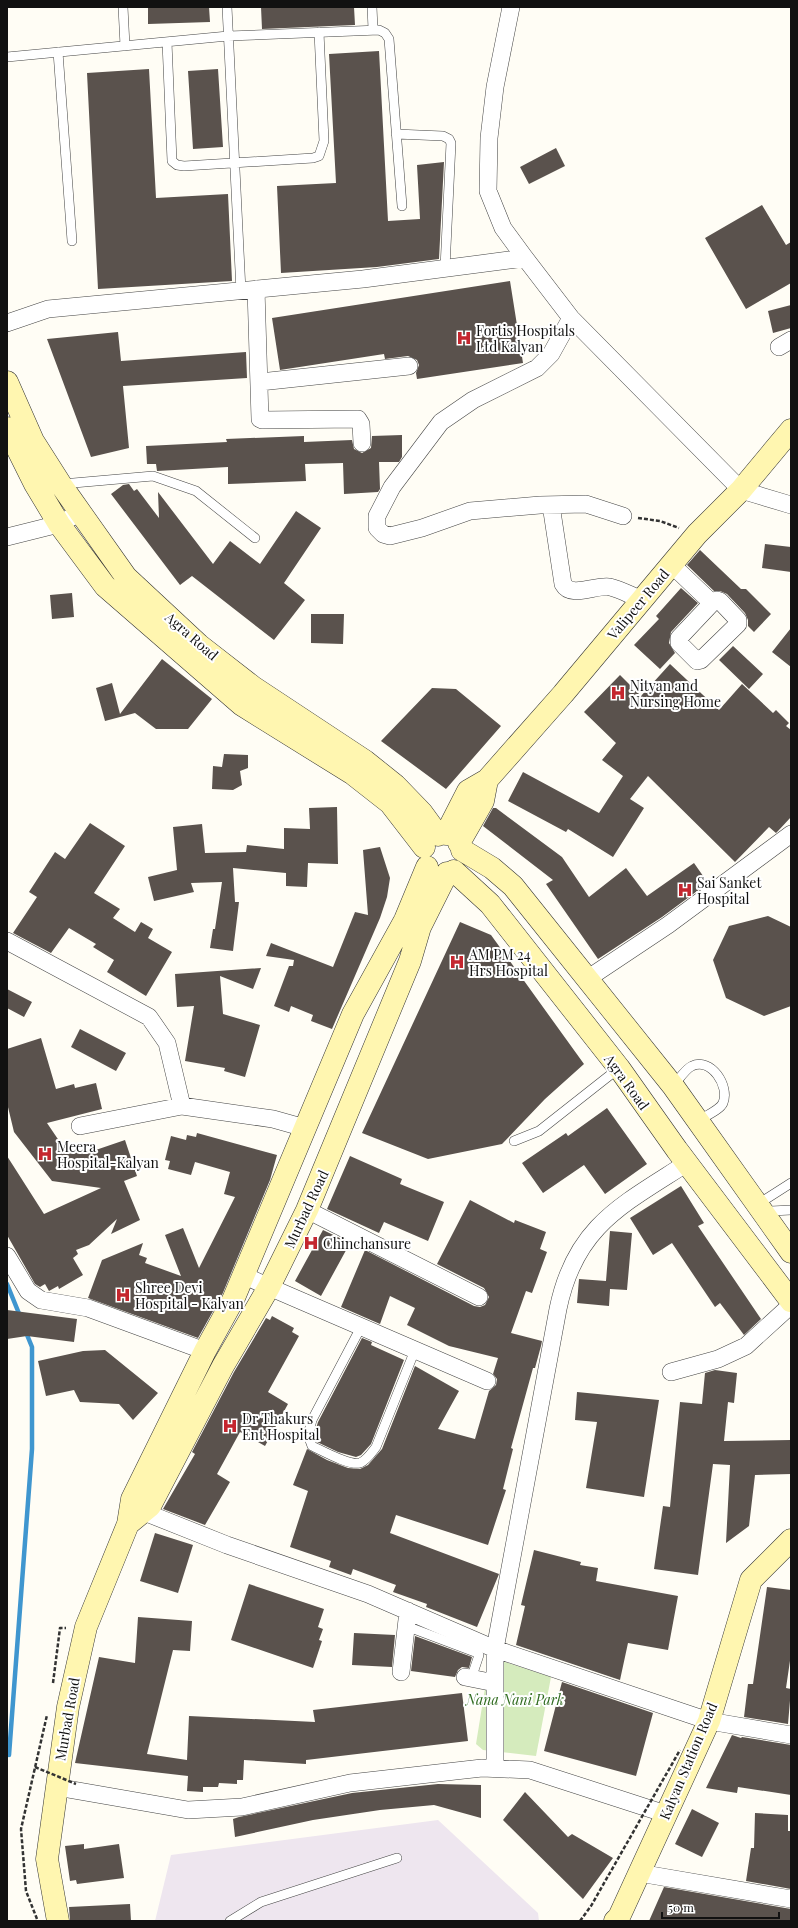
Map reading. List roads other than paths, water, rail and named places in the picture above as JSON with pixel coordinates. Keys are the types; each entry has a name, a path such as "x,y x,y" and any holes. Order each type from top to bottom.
{"street":[{"path":"511,7 496,87 489,138 488,191 503,228 571,318 741,490 791,505"},
{"path":"7,323 48,309 363,279 525,258"},
{"path":"248,290 260,382 261,420 358,419 361,424 362,444"},
{"path":"571,318 550,354 537,368 473,400 441,422 392,487 377,516 377,528 383,534 390,536 422,528 470,511 551,505 586,504 623,516"},
{"path":"260,382 409,366"},
{"name":"Agra Road","path":"7,382 33,441 61,485 82,512 126,577 199,645 253,687 365,762 395,784 422,813 445,853 492,868 513,886 673,1086 791,1252"},
{"name":"Agra Road","path":"7,428 35,484 59,524 105,586 242,705 353,774 390,803 445,853 490,904 618,1068 687,1163 791,1301"},
{"name":"Valipeer Road","path":"445,853 468,791 487,780 563,694 697,534 741,490 791,430"},
{"path":"551,505 563,584 565,588 570,590 583,590 609,587 642,600"},
{"path":"7,537 59,524 82,512"},
{"path":"671,564 712,603"},
{"path":"587,978 668,925 791,834"},
{"name":"Murbad Road","path":"58,1921 47,1859 66,1786 68,1707 86,1627 134,1514 132,1499 205,1351 233,1300 353,1014 405,920 445,853"},
{"name":"Murbad Road","path":"134,1514 150,1506 223,1366 269,1287 307,1210 410,961 445,853"},
{"path":"7,941 149,1017 167,1043 182,1106"},
{"path":"80,1126 182,1106 273,1119 305,1128"},
{"path":"495,1768 495,1649 558,1309 566,1276 582,1246 604,1219 617,1208 687,1163"},
{"path":"307,1210 479,1297"},
{"path":"8,1260 28,1291 41,1300 88,1308 205,1351"},
{"path":"243,1275 486,1381"},
{"path":"671,1372 718,1359 746,1346 791,1305"},
{"path":"134,1514 368,1594 407,1619 439,1632 709,1720 791,1736"},
{"name":"Kalyan Station Road","path":"615,1921 619,1917 709,1720 751,1580 791,1540"},
{"path":"401,1672 407,1619"},
{"path":"471,1671 495,1676"},
{"path":"66,1786 188,1810 242,1808 350,1783 482,1768 495,1768 530,1770 666,1814"},
{"path":"639,1873 791,1899"}],"lane":[{"path":"123,7 125,46"},
{"path":"227,7 235,163 248,290"},
{"path":"372,7 373,30"},
{"path":"7,57 228,36 379,30 385,33 389,39 402,206"},
{"path":"167,42 172,161 178,165 184,166 313,158 319,156 324,141 318,32"},
{"path":"58,52 72,241"},
{"path":"396,134 443,136 449,139 451,143 445,268"},
{"path":"61,485 153,476 196,491 254,538"},
{"path":"673,1086 691,1066 701,1064 710,1069 720,1078 725,1094 722,1104 697,1121"},
{"path":"514,1141 539,1131 618,1068"},
{"path":"791,1183 766,1199 761,1210 791,1210"},
{"path":"361,1327 312,1420 308,1435 312,1446 329,1454 350,1462 360,1463 368,1458 376,1447 415,1350"},
{"path":"439,1632 479,1655 471,1671"},
{"path":"233,1920 261,1902 397,1858"}],"waterway":[{"path":"7,1284 20,1316"},
{"path":"9,1755 32,1449 32,1347 25,1330"}],"place":[{"name":"Fortis Hospitals Ltd Kalyan","path":"464,338"},
{"name":"Nityan and Nursing Home","path":"618,693"},
{"name":"Sai Sanket Hospital","path":"685,890"},
{"name":"AM PM 24 Hrs Hospital","path":"457,962"},
{"name":"Meera Hospital-Kalyan","path":"45,1154"},
{"name":"Chinchansure","path":"311,1243"},
{"name":"Shree Devi Hospital - Kalyan","path":"123,1295"},
{"name":"Dr Thakurs Ent Hospital","path":"230,1426"}],"park label":[{"name":"Nana Nani Park","path":"515,1699"}]}
